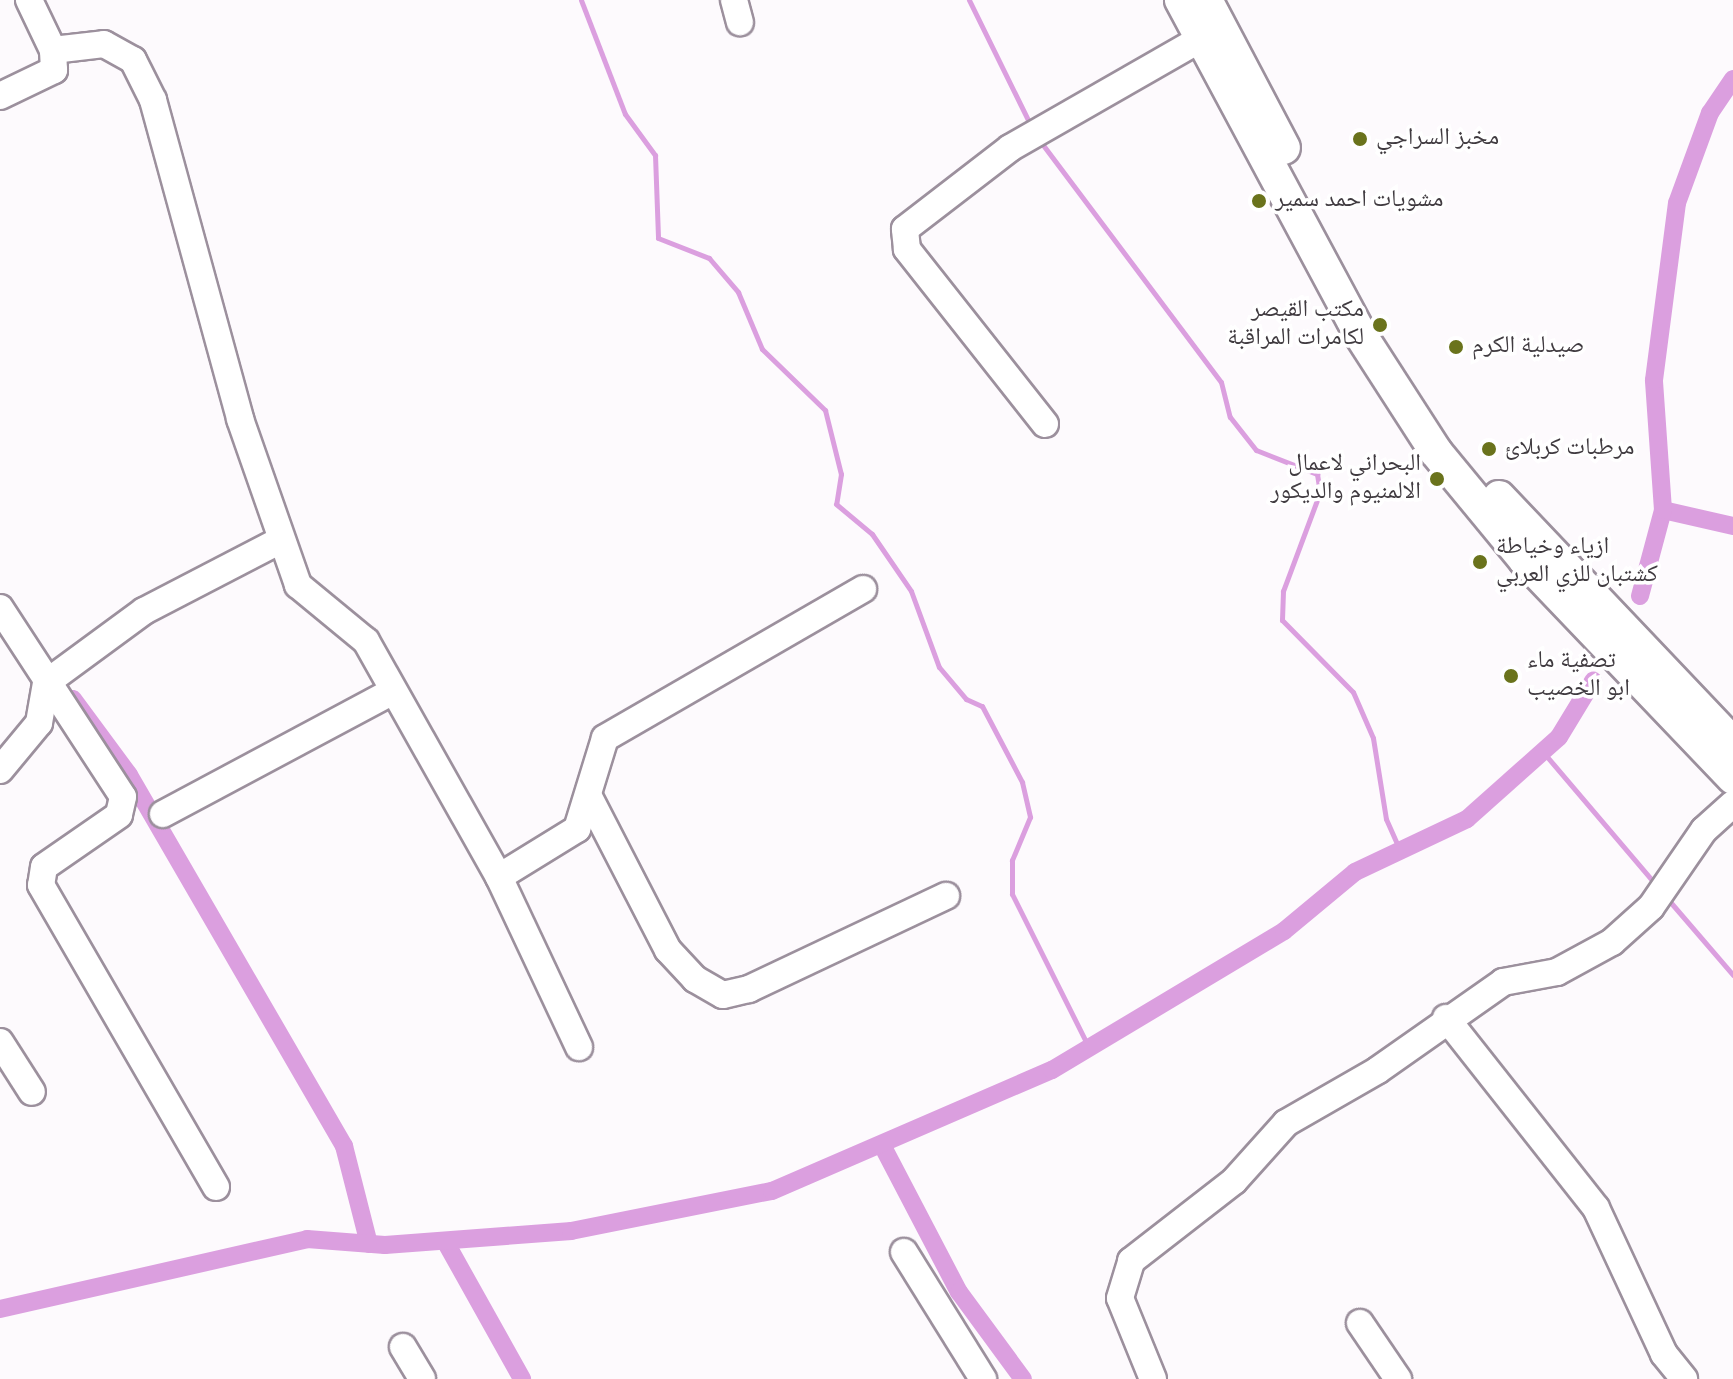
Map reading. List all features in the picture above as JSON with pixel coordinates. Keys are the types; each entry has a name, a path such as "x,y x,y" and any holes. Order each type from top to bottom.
{"main road":[{"path":"1181,0 1360,334 1436,452 1525,560 1733,778"},
{"path":"1206,0 1426,400 1509,509 1733,744"}],"street":[{"path":"0,96 54,70 53,50 29,0"},
{"path":"1045,424 903,240 908,225 1010,148 1200,39"},
{"path":"53,50 104,44 133,60 153,100 279,541 298,585 366,641 390,693 499,877 579,1047"},
{"path":"0,770 39,723 46,683 144,611 279,541"},
{"path":"499,877 577,829 605,738 863,589"},
{"path":"0,608 123,806 44,867 41,885 216,1187"},
{"path":"163,814 390,693"},
{"path":"589,797 668,950 695,979 723,995 749,989 946,896"},
{"path":"1153,1379 1120,1298 1131,1261 1234,1181 1286,1123 1378,1070 1446,1018 1503,982 1557,972 1612,942 1651,907 1670,873 1733,804"},
{"path":"1446,1018 1596,1208 1664,1354 1684,1379"},
{"path":"0,1042 32,1092"},
{"path":"904,1252 983,1379"},
{"path":"1360,1323 1398,1379"},
{"path":"403,1347 422,1379"}],"waterway":[{"path":"581,0 625,114 655,155 658,238 709,258 738,292 762,349 825,410 841,474 836,504 872,534 911,591 939,667 966,699 982,706 1022,782 1030,817 1012,860 1012,894 1089,1048"},
{"path":"969,0 1031,126"},
{"path":"1640,596 1663,510 1654,380 1677,203 1710,113 1733,79"},
{"path":"1040,141 1221,382 1230,417 1256,450 1317,474 1320,492 1283,591 1282,620 1353,692 1373,738 1386,819 1400,851"},
{"path":"1663,510 1733,526"},
{"path":"0,1309 307,1239 385,1245 571,1231 772,1191 1052,1070 1284,931 1355,872 1467,819 1559,737 1593,681"},
{"path":"73,699 129,775 344,1146 369,1244"},
{"path":"1543,752 1657,886"},
{"path":"1666,897 1733,975"},
{"path":"882,1145 959,1292 1023,1379"},
{"path":"445,1241 522,1379"}],"place":[{"name":"مخبز السراجي","path":"1360,139"},
{"name":"مشويات احمد سمير","path":"1259,201"},
{"name":"مكتب القيصر لكامرات المراقبة","path":"1380,325"},
{"name":"صيدلية الكرم","path":"1456,347"},
{"name":"مرطبات كربلائ","path":"1489,449"},
{"name":"البحراني لاعمال الالمنيوم والديكور","path":"1437,479"},
{"name":"ازياء وخياطة كشتبان للزي العربي","path":"1480,562"},
{"name":"تصفية ماء ابو الخصيب","path":"1511,676"}]}
